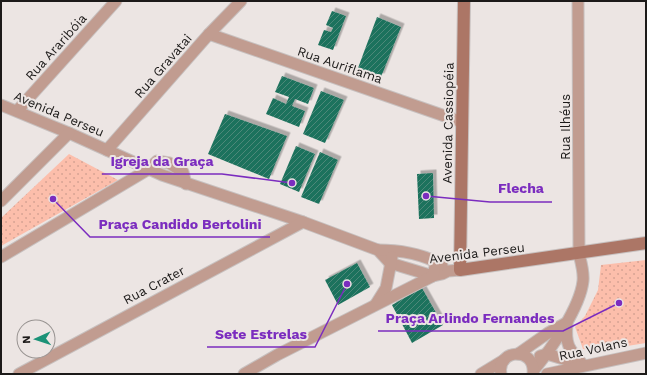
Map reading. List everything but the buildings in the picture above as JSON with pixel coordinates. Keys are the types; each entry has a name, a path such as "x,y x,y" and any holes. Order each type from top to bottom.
{"street":[{"name":"Rua Araribóia","path":"17,111 116,1"},
{"name":"Rua Gravatai","path":"107,150 209,34 241,1"},
{"name":"Avenida Cassiopéia","path":"454,271 462,122 464,1"},
{"name":"Rua Ilhéus","path":"534,372 567,322 582,290 583,279 579,254 578,1"},
{"name":"Rua Auriflama","path":"209,34 462,122"},
{"name":"Avenida Perseu","path":"1,105 69,133 149,169"},
{"path":"1,201 69,133"},
{"path":"1,257 149,169 157,162 169,164 183,172 186,184 303,222 378,250 394,250 436,262 454,271"},
{"name":"Rua Crater","path":"24,373 303,222"},
{"name":"Avenida Perseu","path":"390,264 432,276 454,271 579,254 646,243"},
{"path":"378,250 390,264"},
{"path":"376,304 386,288 394,250"},
{"path":"244,374 277,355 432,276 436,262"},
{"path":"481,374 508,356 518,354 548,332 567,322"},
{"path":"567,322 566,335 570,350 583,365"},
{"name":"Rua Volans","path":"547,374 646,352"},
{"path":"518,354 529,359 546,354 583,365"},
{"path":"529,359 534,372"},
{"path":"501,374 501,365 504,360"}],"shaded area":[{"path":"69,154 118,180 1,246 1,218"},
{"path":"646,260 646,343 596,351 583,349 575,327 585,316 598,290 601,265"}],"place":[{"name":"Igreja da Graça","path":"292,183"},
{"name":"Flecha","path":"426,196"},
{"name":"Praça Candido Bertolini","path":"53,199"},
{"name":"Sete Estrelas","path":"347,284"},
{"name":"Praça Arlindo Fernandes","path":"619,303"}]}
